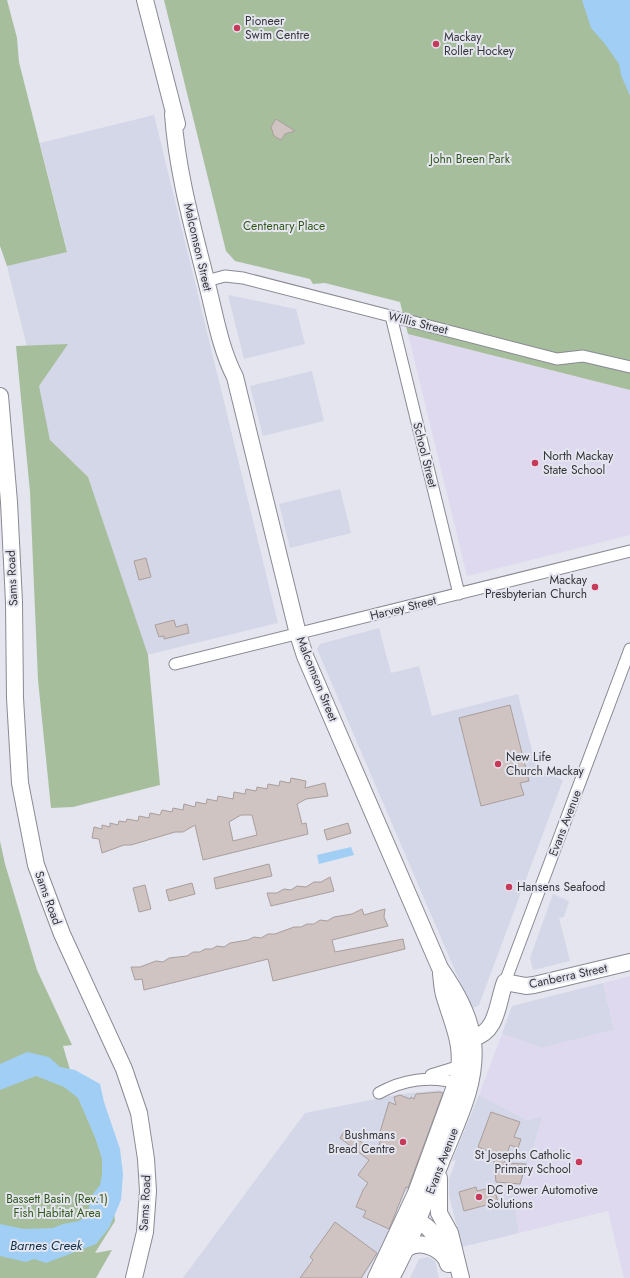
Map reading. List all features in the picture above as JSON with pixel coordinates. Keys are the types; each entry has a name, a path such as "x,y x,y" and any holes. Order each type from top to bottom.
{"main road":[{"name":"Malcomson Street","path":"145,0 173,114 185,149 211,280 235,358 235,377 298,634 305,656 440,968 456,992 465,1029"},
{"name":"Sams Road","path":"0,396 9,502 20,783 36,865 62,934 124,1069 139,1113 146,1159 148,1191 145,1232 134,1278"},
{"name":"Sams Road","path":"0,444 9,502"},
{"name":"Canberra Street","path":"502,990 522,986 534,986 630,962"},
{"name":"Evans Avenue","path":"465,1029 486,1014 502,990"},
{"name":"Evans Avenue","path":"376,1278 414,1215 439,1167 467,1094 464,1063 465,1029"},
{"name":"Evans Avenue","path":"464,1063 465,1029"},
{"path":"456,1083 464,1063"},
{"name":"Evans Avenue","path":"391,1278 406,1249 414,1215 456,1083"},
{"path":"439,1167 439,1208 443,1222 450,1233 461,1278"},
{"path":"414,1215 436,1216 443,1222"},
{"path":"414,1215 427,1225 437,1238 447,1260 452,1278"},
{"path":"406,1249 415,1245 431,1246 439,1251 447,1260"}],"street":[{"name":"Willis Street","path":"211,280 225,276 243,278 561,359 583,356 630,367"},
{"name":"School Street","path":"391,316 459,594"},
{"name":"Harvey Street","path":"175,664 630,551"},
{"name":"Evans Avenue","path":"502,990 630,649"},
{"path":"422,1080 464,1063"},
{"path":"379,1093 392,1087 422,1080 439,1078 456,1083"}],"shaded area":[{"path":"154,115 278,623 106,665 7,266 67,251 40,143"},
{"path":"228,295 296,309 305,344 244,359"},
{"name":"North Mackay State School","path":"408,334 630,390 630,535 467,576"},
{"path":"312,371 324,421 263,436 250,386"},
{"path":"340,489 351,533 290,548 279,504"},
{"path":"379,628 391,673 419,666 432,716 518,694 537,770 563,780 479,1005 474,1008 469,1003 317,649 320,644"},
{"path":"553,894 569,901 564,917 559,918 570,961 533,970 530,958"},
{"name":"St Josephs Catholic Primary School","path":"630,976 630,1278 624,1278 608,1211 519,1233 515,1205 543,1116 527,1120 479,1095 502,1034 542,1048 614,1030 603,983"},
{"path":"603,983 614,1030 542,1048 502,1034 512,1006"},
{"path":"439,1090 446,1093 410,1188 405,1192 384,1244 363,1278 183,1278 305,1113 401,1094"},
{"path":"479,1095 527,1120 543,1116 515,1205 519,1233 462,1247 449,1195 449,1179 456,1160 452,1161"},
{"path":"428,1257 435,1261 439,1278 410,1278 419,1259"}],"green space":[{"path":"0,0 7,0 17,38 19,62 67,252 7,266 0,246"},
{"name":"John Breen Park","path":"164,0 630,0 630,390 408,334 400,302 325,283 313,284 310,279 235,261 226,251"},
{"path":"68,344 39,386 50,440 88,477 148,655 160,785 73,807 51,808 38,680 30,492 16,346"},
{"name":"Bassett Basin (Rev.1) Fish Habitat Area","path":"0,841 5,864 37,970 72,1045 63,1046 78,1097 97,1141 107,1143 115,1221 95,1253 112,1250 96,1278 0,1278"}],"water":[{"path":"582,0 630,0 630,96 621,75 619,64 605,44 591,28"},
{"path":"351,847 354,855 319,864 317,855"},
{"name":"Barnes Creek","path":"27,1052 49,1057 60,1067 75,1070 100,1084 104,1102 120,1149 123,1174 121,1200 109,1228 96,1244 46,1263 34,1259 26,1262 0,1256 0,1224 24,1229 53,1228 63,1224 79,1221 88,1215 90,1198 100,1185 102,1159 95,1137 78,1098 64,1087 36,1076 0,1090 0,1064"}],"building":[{"path":"276,119 295,131 285,134 281,140 274,136 271,127"},
{"path":"146,558 151,577 139,580 134,561"},
{"path":"174,620 176,627 187,624 189,633 164,639 164,636 159,637 155,625"},
{"path":"510,705 529,781 520,783 524,795 481,806 459,718"},
{"path":"291,778 306,781 305,788 325,783 328,796 306,799 297,804 302,824 306,823 308,834 203,860 195,825 183,832 175,832 131,845 124,845 102,853 99,839 92,838 94,827 102,829 102,825 110,827 110,823 118,825 119,821 126,822 127,819 138,821 139,816 149,818 150,813 160,815 162,810 172,812 173,808 183,810 184,804 195,807 196,802 206,804 207,799 217,801 218,796 233,799 234,792 245,794 246,789 256,791 257,787 267,789 268,784 279,786 280,781 290,783","holes":["241,815 252,815 257,835 233,841 229,822"]},
{"path":"348,823 351,833 327,840 324,830"},
{"path":"269,864 272,876 216,889 214,878"},
{"path":"330,877 334,891 271,906 267,893 277,893 284,889 291,890 297,886 306,887 314,882 321,882"},
{"path":"192,883 195,894 169,901 166,890"},
{"path":"145,885 151,909 139,912 133,888"},
{"path":"362,909 364,915 385,909 384,917 388,926 332,940 335,952 403,939 405,949 273,981 268,959 144,990 142,979 135,980 131,967 140,967 156,961 163,962 169,958 187,956 193,952 212,949 217,946 224,947 230,943 248,940 254,937 261,938 268,934 275,934 294,927 314,924 320,920 327,921 334,917 352,914"},
{"name":"Bushmans Bread Centre","path":"443,1093 408,1188 406,1187 389,1229 363,1217 366,1211 356,1207 363,1190 368,1183 358,1175 369,1160 340,1138 345,1130 376,1153 383,1134 380,1132 389,1102 396,1105 394,1097 400,1095 414,1099 416,1094"},
{"path":"491,1112 520,1122 514,1137 521,1139 518,1148 510,1145 504,1163 526,1164 520,1184 496,1182 493,1153 478,1147"},
{"name":"DC Power Automotive Solutions","path":"476,1187 477,1191 494,1187 498,1202 464,1211 459,1192"},
{"path":"335,1222 377,1253 361,1278 300,1278 313,1260 310,1257"}],"place":[{"name":"Pioneer Swim Centre","path":"237,28"},
{"name":"Mackay Roller Hockey","path":"436,44"},
{"name":"North Mackay State School","path":"535,463"},
{"name":"Mackay Presbyterian Church","path":"595,587"},
{"name":"New Life Church Mackay","path":"498,764"},
{"name":"Hansens Seafood","path":"509,887"},
{"name":"Bushmans Bread Centre","path":"403,1142"},
{"name":"St Josephs Catholic Primary School","path":"579,1162"},
{"name":"DC Power Automotive Solutions","path":"479,1197"}],"park label":[{"name":"Centenary Place","path":"284,226"}]}
